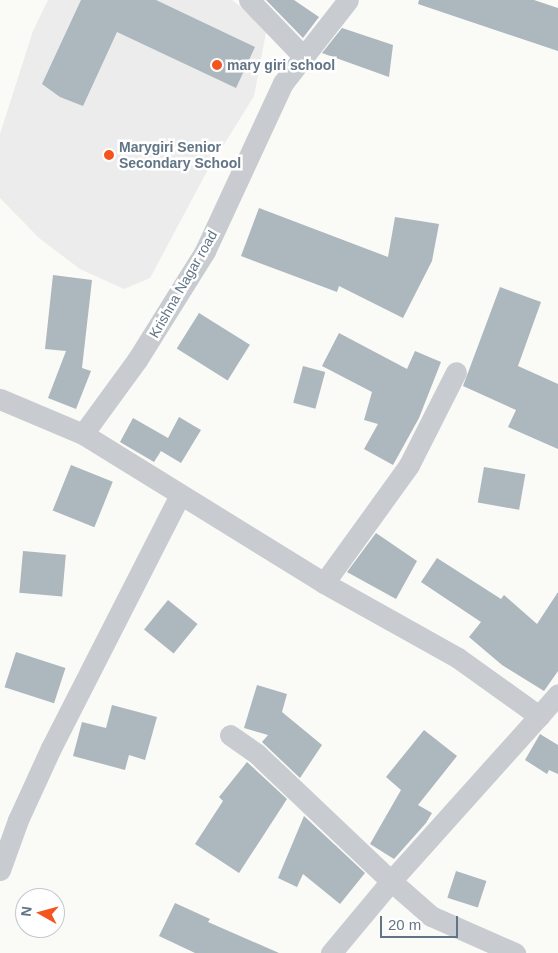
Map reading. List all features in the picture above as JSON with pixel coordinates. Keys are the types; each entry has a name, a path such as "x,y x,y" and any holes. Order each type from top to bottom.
{"street":[{"path":"249,0 302,56"},
{"name":"Krishna Nagar road","path":"82,434 138,360 205,251 283,83 302,56 348,0"},
{"path":"324,583 409,465 456,372"},
{"path":"0,399 82,434 324,583 458,658 539,716"},
{"path":"0,870 18,820 51,748 180,495"},
{"path":"330,953 391,880 558,694"},
{"path":"230,735 257,754 431,916 515,953"}],"shaded area":[{"name":"Marygiri Senior Secondary School","path":"48,0 232,0 267,27 254,96 205,175 150,278 124,289 80,269 39,238 0,198 0,134 33,31"}],"building":[{"name":"mary giri school","path":"81,0 156,0 255,47 236,88 117,32 83,106 60,97 42,84"},
{"path":"266,0 294,0 319,17 303,38"},
{"path":"419,0 534,0 558,8 558,51 418,4"},
{"path":"342,28 393,45 389,77 322,53"},
{"path":"259,208 388,257 395,217 439,224 432,261 403,318 339,286 337,292 241,256"},
{"path":"53,275 92,280 82,368 91,371 76,409 48,398 66,351 45,349"},
{"path":"500,287 541,302 518,366 558,384 558,449 508,427 516,410 463,386"},
{"path":"199,313 250,345 228,380 177,349"},
{"path":"339,333 407,369 415,351 441,362 419,418 393,465 364,449 378,424 364,420 372,392 322,366"},
{"path":"303,366 325,372 315,409 293,403"},
{"path":"179,417 201,430 181,463 161,451 154,462 120,442 133,418 168,438"},
{"path":"71,465 113,482 94,527 53,510"},
{"path":"484,467 525,474 519,510 478,502"},
{"path":"376,533 417,561 396,599 347,572"},
{"path":"23,551 66,555 62,597 19,593"},
{"path":"437,558 501,599 504,595 537,624 558,592 558,671 544,691 502,665 469,637 481,622 421,582"},
{"path":"168,600 198,624 174,653 144,630"},
{"path":"16,652 65,668 54,703 5,687"},
{"path":"257,685 287,694 282,712 322,745 300,778 262,742 268,735 244,728"},
{"path":"112,705 157,717 145,760 129,755 125,770 73,756 82,722 106,728"},
{"path":"424,730 457,756 418,805 432,813 426,823 394,859 370,844 401,790 386,777"},
{"path":"540,734 558,745 558,774 549,770 547,774 525,760"},
{"path":"247,762 287,799 239,873 195,844 223,801 219,797"},
{"path":"304,816 365,873 340,904 303,874 297,887 278,878"},
{"path":"456,871 486,881 478,908 447,898"},
{"path":"175,903 210,919 208,922 279,953 195,953 159,936"}],"place":[{"name":"mary giri school","path":"217,65"},
{"name":"Marygiri Senior Secondary School","path":"109,155"}]}
